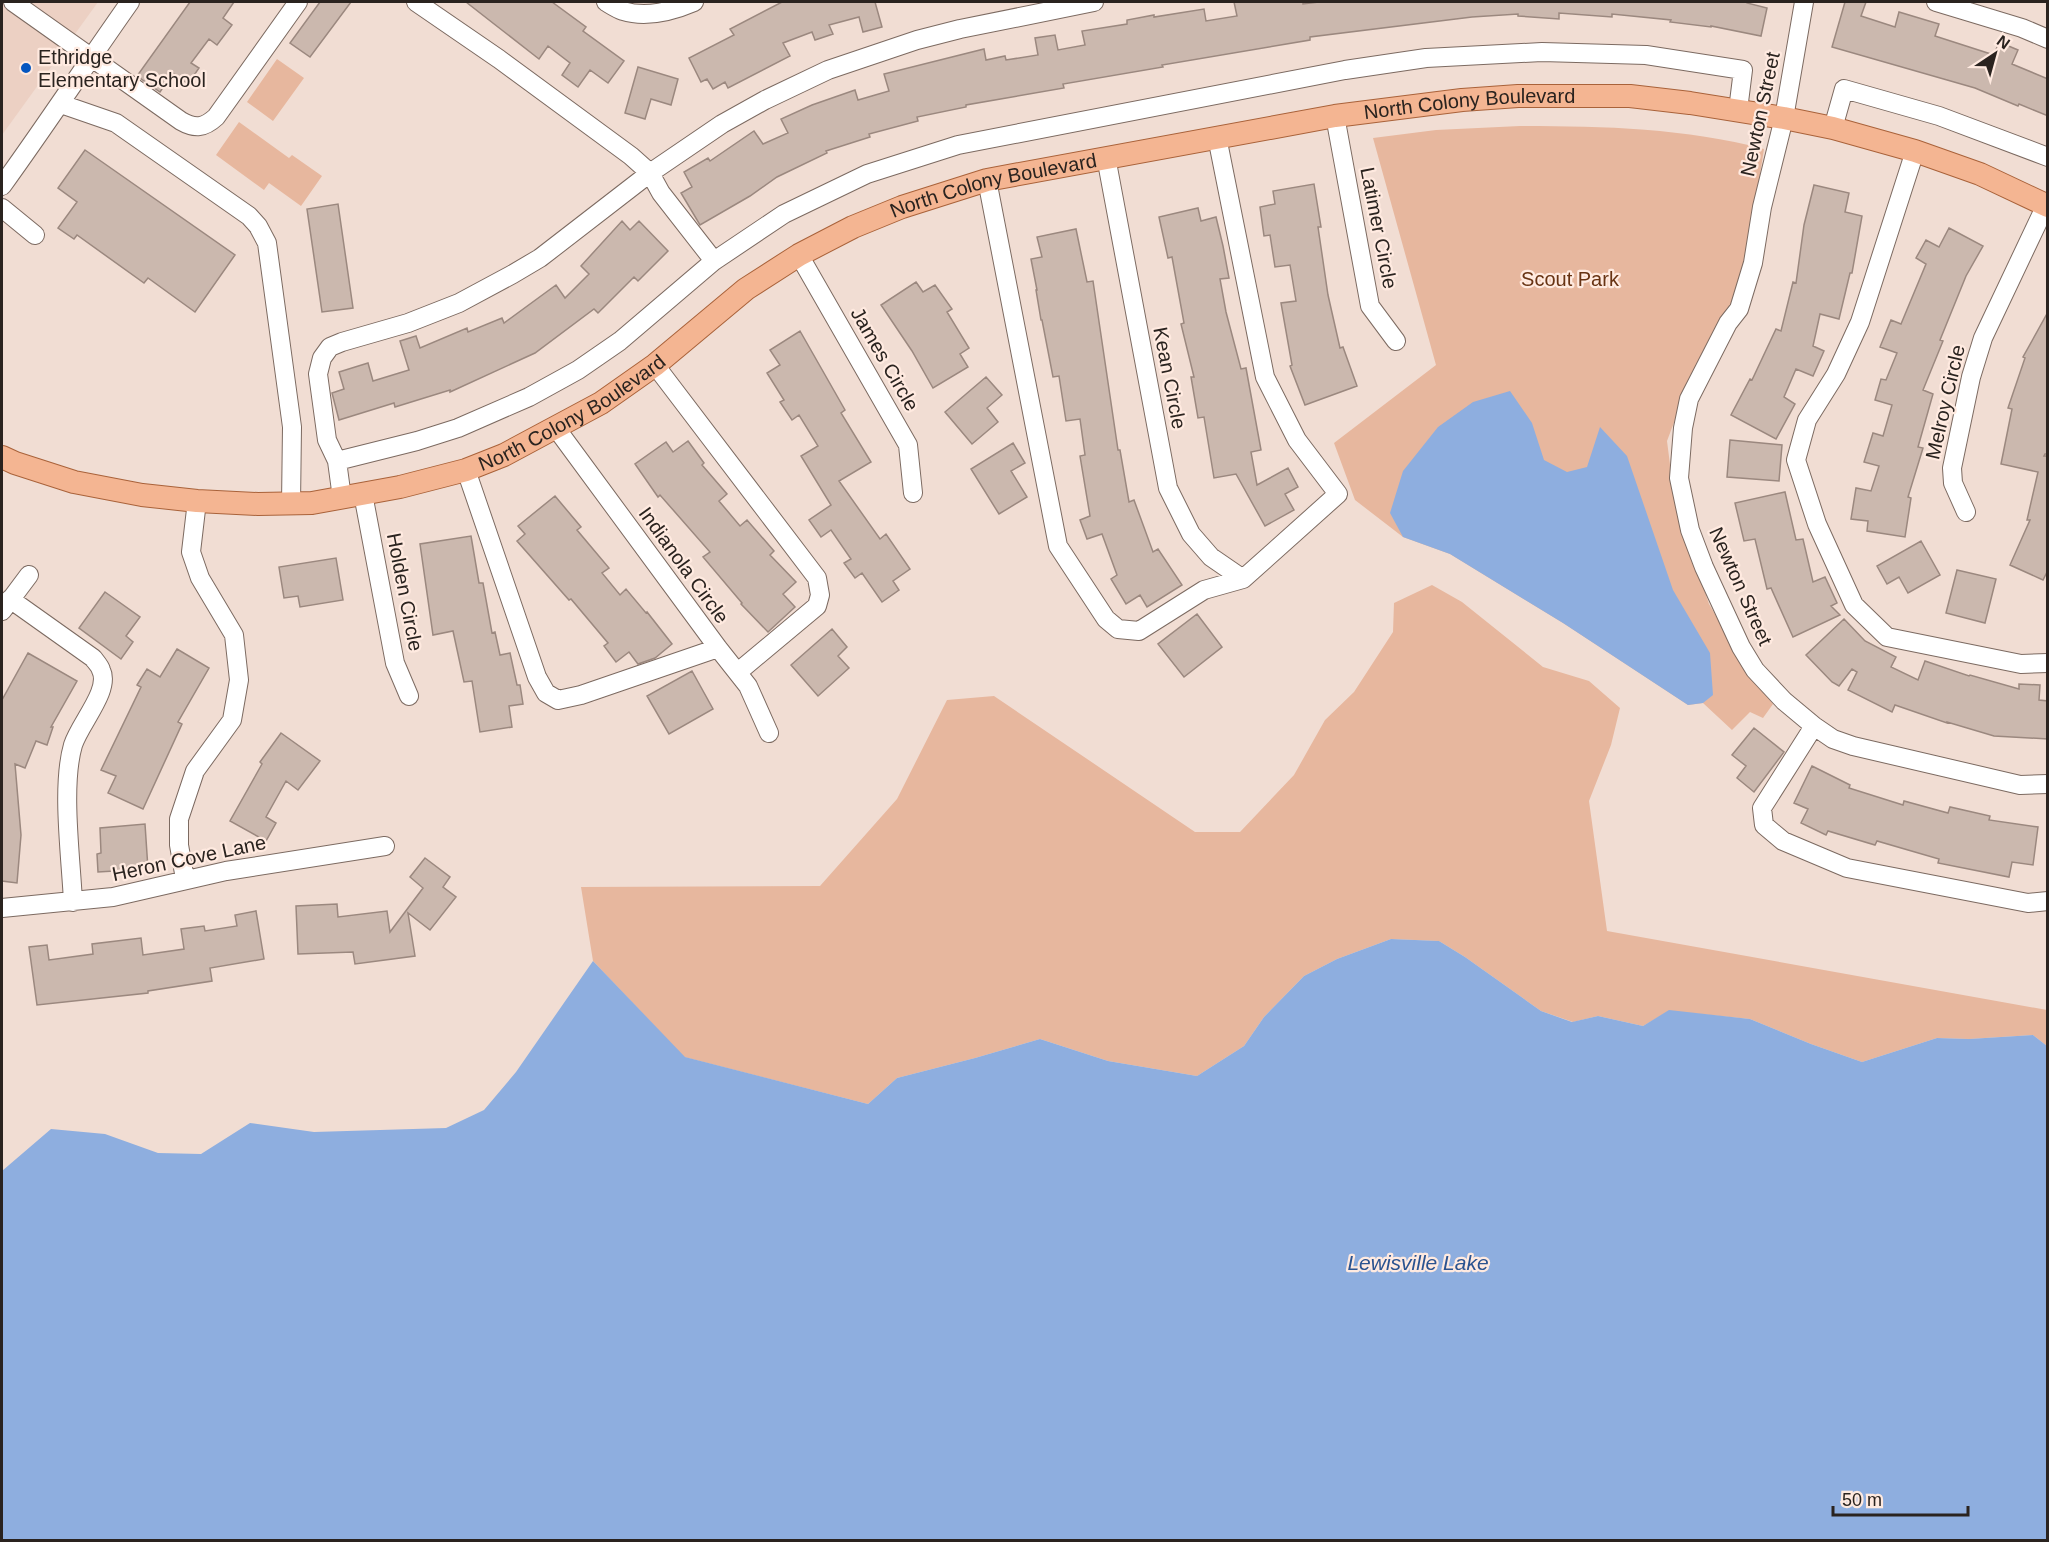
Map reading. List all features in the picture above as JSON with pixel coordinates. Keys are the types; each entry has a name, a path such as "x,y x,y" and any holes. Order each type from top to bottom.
{"main road":[{"name":"North Colony Boulevard","path":"2,457 74,482 142,495 197,501 291,504 400,487 466,470 504,455 556,429 601,403 655,365 746,289 799,255 853,227 902,207 987,180 1106,157 1335,116 1462,100 1518,96 1630,96 1784,118 1833,128 1915,151 1980,174 2047,205"}],"street":[{"path":"13,2 192,127 201,127 216,117 298,2"},
{"path":"2,186 130,2"},
{"path":"417,2 508,66 650,173 661,193 714,261"},
{"path":"606,2 622,11 642,14 676,9 694,2"},
{"name":"Holden Circle","path":"409,696 395,663 352,496 327,440 318,374 322,358 330,347 459,303 513,274 575,232 650,173 722,124 765,100 828,70 927,37 1094,2"},
{"name":"Newton Street","path":"1804,2 1784,118 1762,207 1753,264 1743,290 1739,309 1723,332 1689,399 1683,428 1679,478 1690,530 1704,567 1755,670 1784,701 1833,739 1853,746 2020,785 2048,784"},
{"path":"1935,2 2022,28 2048,39"},
{"path":"337,461 458,428 529,397 578,370 620,341 714,261 784,214 835,188 891,165 958,145 1333,73 1402,62 1487,54 1542,52 1646,55 1743,70 1738,110"},
{"path":"1833,128 1844,89 1939,116 2048,157"},
{"path":"61,104 116,123 249,216 258,226 267,243 292,427 291,504"},
{"name":"Latimer Circle","path":"1335,116 1370,306 1396,341"},
{"path":"987,180 1058,546 1106,620 1118,629 1139,631 1204,590 1243,579 1338,494 1297,440 1265,377 1217,138"},
{"path":"1915,151 1860,322 1836,374 1807,420 1796,460 1817,524 1854,605 1887,638 2021,664 2048,663"},
{"name":"Kean Circle","path":"1106,157 1168,488 1191,534 1211,557 1243,579"},
{"name":"Melroy Circle","path":"1966,512 1953,483 1952,468 1971,377 1983,338 2047,205"},
{"path":"2,208 35,235"},
{"name":"James Circle","path":"799,255 908,445 913,493"},
{"path":"655,365 817,578 820,595 817,606 738,672"},
{"name":"Indianola Circle","path":"556,429 748,686 769,733"},
{"path":"466,470 537,677 546,693 558,700 581,695 718,648"},
{"path":"185,879 179,845 179,819 195,771 232,720 239,681 234,635 200,578 191,552 197,501"},
{"path":"28,575 6,605 93,658 102,670 104,680 102,691 73,747 68,805 73,902"},
{"path":"1815,726 1762,808 1764,825 1783,841 1847,868 2028,903 2048,901"},
{"name":"Heron Cove Lane","path":"2,908 113,897 226,871 385,846"}],"shaded area":[{"name":"Ethridge Elementary School","path":"2,2 98,2 2,135"}],"green space":[{"path":"277,59 304,78 273,121 247,102"},
{"path":"239,122 289,158 292,155 322,176 301,206 269,183 264,190 216,155"},
{"name":"Scout Park","path":"1520,126 1673,132 1764,149 1746,263 1729,314 1696,364 1667,441 1675,504 1709,604 1746,667 1773,704 1763,718 1750,712 1732,730 1703,703 1688,705 1563,623 1450,554 1403,537 1355,500 1334,443 1436,365 1373,138 1436,130"},
{"path":"1432,585 1462,602 1543,667 1589,681 1620,708 1611,745 1589,801 1607,931 2047,1010 2047,1046 2033,1035 1969,1039 1937,1038 1862,1062 1750,1019 1669,1011 1643,1026 1598,1016 1573,1022 1541,1011 1439,941 1391,939 1337,959 1304,976 1264,1017 1244,1046 1197,1076 1108,1061 1040,1039 897,1078 868,1104 684,1057 593,961 581,887 820,886 897,799 947,700 994,696 1195,832 1240,832 1294,775 1325,720 1354,692 1393,632 1394,603"}],"water":[{"path":"1510,391 1532,423 1544,460 1567,472 1587,467 1600,427 1627,456 1673,590 1710,653 1713,695 1703,703 1688,705 1563,623 1450,554 1403,537 1390,513 1403,471 1438,427 1473,402"},
{"name":"Lewisville Lake","path":"1391,939 1439,941 1541,1011 1572,1022 1598,1016 1643,1026 1669,1010 1750,1019 1862,1062 1937,1038 1969,1039 2033,1035 2047,1046 2047,1540 2,1540 2,1171 51,1129 105,1134 158,1153 201,1154 250,1123 314,1132 446,1128 484,1110 516,1072 593,961 685,1057 868,1104 897,1078 1040,1039 1108,1061 1197,1076 1244,1046 1264,1017 1304,976 1337,959"}],"building":[{"path":"190,2 234,2 223,18 232,25 217,45 209,39 191,63 199,68 188,84 173,73 160,92 137,76"},
{"path":"320,2 351,2 310,57 290,43"},
{"path":"466,2 552,2 586,27 583,31 624,61 608,83 590,70 578,87 562,75 570,63 548,46 539,59"},
{"path":"782,2 875,2 882,27 863,32 859,17 829,25 833,34 815,40 812,32 783,43 790,56 728,88 725,82 713,89 707,79 701,82 689,58 734,35 730,29"},
{"path":"1234,2 1303,2 1303,4 1319,2 1747,2 1767,8 1761,36 1711,26 1670,22 1671,20 1612,14 1612,17 1559,13 1559,19 1518,16 1518,14 1472,17 1310,37 1310,40 1063,84 1064,88 966,105 966,107 917,117 918,121 869,134 870,137 826,151 827,153 777,177 750,196 700,225 681,193 692,187 684,172 708,158 710,161 754,131 763,144 788,133 781,119 812,105 855,90 858,100 889,91 884,74 984,49 986,60 1005,56 1006,60 1038,55 1035,38 1055,35 1058,50 1085,45 1082,31 1127,24 1127,20 1154,15 1154,17 1204,9 1206,21 1237,16"},
{"path":"1845,2 1866,2 1861,16 1895,27 1899,12 1939,24 1935,36 1994,55 1999,42 2018,50 2012,64 2048,79 2048,116 1975,88 1832,47"},
{"path":"638,67 678,79 671,105 651,99 645,119 625,113"},
{"path":"85,150 235,255 195,312 148,278 144,283 77,235 74,239 58,228 77,202 58,188"},
{"path":"1314,184 1328,295 1340,348 1343,347 1357,386 1305,405 1290,366 1292,365 1281,303 1296,301 1290,265 1275,267 1270,235 1264,236 1260,207 1275,204 1273,191"},
{"path":"1814,185 1849,193 1845,212 1862,216 1852,273 1850,273 1839,319 1820,314 1813,346 1824,351 1813,376 1796,369 1784,397 1795,404 1776,439 1731,415 1750,379 1752,380 1776,329 1781,331 1793,282 1796,283 1804,225"},
{"path":"338,204 353,308 322,312 307,209"},
{"path":"1198,208 1201,221 1216,217 1223,246 1229,278 1220,279 1226,312 1241,369 1246,368 1261,450 1251,452 1257,485 1288,468 1298,487 1285,494 1294,510 1265,526 1236,474 1214,478 1204,417 1198,418 1191,377 1194,377 1181,324 1184,323 1172,257 1168,258 1159,217"},
{"path":"622,221 630,230 639,221 668,251 638,281 634,277 598,313 594,309 535,353 450,392 450,390 395,407 394,403 339,420 332,393 344,389 339,372 368,363 373,381 409,370 400,341 416,336 420,348 467,328 468,332 502,318 504,323 556,285 565,298 589,274 581,266"},
{"path":"1949,228 1983,246 1966,276 1923,390 1933,394 1918,447 1923,448 1908,497 1911,498 1905,537 1867,531 1868,521 1851,519 1856,488 1871,491 1879,466 1864,462 1873,433 1883,436 1892,405 1875,400 1881,379 1886,380 1897,353 1880,347 1891,320 1901,324 1926,264 1916,258 1926,240 1939,247"},
{"path":"1076,229 1087,282 1093,281 1118,450 1120,450 1129,502 1134,500 1153,552 1158,549 1182,585 1147,607 1140,595 1126,604 1111,579 1117,575 1102,534 1087,539 1080,520 1090,516 1080,456 1085,455 1080,419 1066,421 1059,376 1053,377 1041,320 1031,259 1042,257 1037,237"},
{"path":"916,282 923,292 935,285 952,309 947,312 969,348 960,354 968,367 933,388 912,351 881,305"},
{"path":"2048,312 2048,454 2044,456 2048,456 2048,570 2043,580 2010,565 2030,520 2027,520 2038,472 2001,464 2012,409 2008,408 2025,358 2023,357"},
{"path":"800,331 845,410 841,413 871,462 839,481 880,539 886,534 910,569 893,581 899,590 882,602 862,573 855,578 844,563 851,559 831,530 821,537 809,520 831,505 801,456 818,446 799,415 792,420 780,402 784,400 767,373 780,365 770,350"},
{"path":"986,377 1002,395 987,408 998,422 972,444 945,412"},
{"path":"1730,440 1782,445 1779,481 1727,477"},
{"path":"688,441 704,463 702,465 727,494 719,501 740,526 747,520 774,551 770,555 796,582 783,594 795,607 768,632 741,604 703,557 710,552 660,495 658,497 635,464 666,442 673,452"},
{"path":"1013,443 1025,463 1011,471 1027,497 999,514 971,469"},
{"path":"1785,492 1796,540 1803,539 1813,582 1825,577 1837,603 1831,606 1840,615 1793,637 1771,588 1767,589 1755,539 1744,541 1735,503"},
{"path":"555,496 581,527 577,530 609,568 602,573 620,595 626,589 672,644 655,658 638,664 629,652 616,662 604,646 608,643 517,541 525,534 518,526"},
{"path":"471,536 479,583 483,583 492,633 495,632 500,655 510,653 523,704 509,706 512,727 480,732 472,681 464,682 453,631 433,635 420,544"},
{"path":"1921,541 1940,575 1908,593 1899,577 1887,584 1877,566"},
{"path":"336,558 343,600 300,607 298,596 284,598 279,567"},
{"path":"1957,570 1996,579 1985,623 1946,613"},
{"path":"105,592 140,617 126,636 133,642 121,659 79,628"},
{"path":"1197,614 1222,647 1184,677 1158,644"},
{"path":"1844,619 1865,641 1896,657 1891,667 1918,680 1925,661 1969,676 2019,689 2019,684 2040,685 2039,700 2048,701 2048,739 1994,736 1895,705 1892,712 1848,690 1857,672 1852,669 1839,686 1832,682 1806,655"},
{"path":"832,629 847,647 838,656 849,668 818,696 791,665"},
{"path":"177,649 209,668 178,722 182,724 143,809 108,793 116,776 101,770 141,687 137,685 147,669 160,677"},
{"path":"28,653 77,681 51,727 53,727 47,745 36,741 25,768 15,764 21,835 17,883 2,881 2,700"},
{"path":"692,671 713,709 669,734 647,696"},
{"path":"1754,728 1784,752 1754,792 1737,778 1746,766 1732,755"},
{"path":"281,733 320,761 298,790 286,781 266,817 276,823 266,841 230,821 262,764 260,762"},
{"path":"1812,766 1850,785 1849,788 1903,805 1904,801 1948,813 1950,807 1990,816 1989,820 2038,827 2033,865 2012,862 2009,877 1938,863 1939,859 1877,841 1875,845 1828,831 1826,835 1801,823 1808,809 1794,803"},
{"path":"145,824 148,869 98,872 97,854 101,853 100,828"},
{"path":"425,858 450,877 443,887 456,897 430,930 408,913 415,956 355,964 353,952 298,954 296,906 337,904 338,917 387,911 390,932 423,888 410,877"},
{"path":"256,911 264,959 210,968 212,981 148,991 148,993 37,1005 29,947 47,945 49,960 93,954 92,944 141,938 143,955 184,949 181,929 204,926 205,931 237,926 235,915"}],"place":[{"name":"Ethridge Elementary School","path":"26,68"}]}
